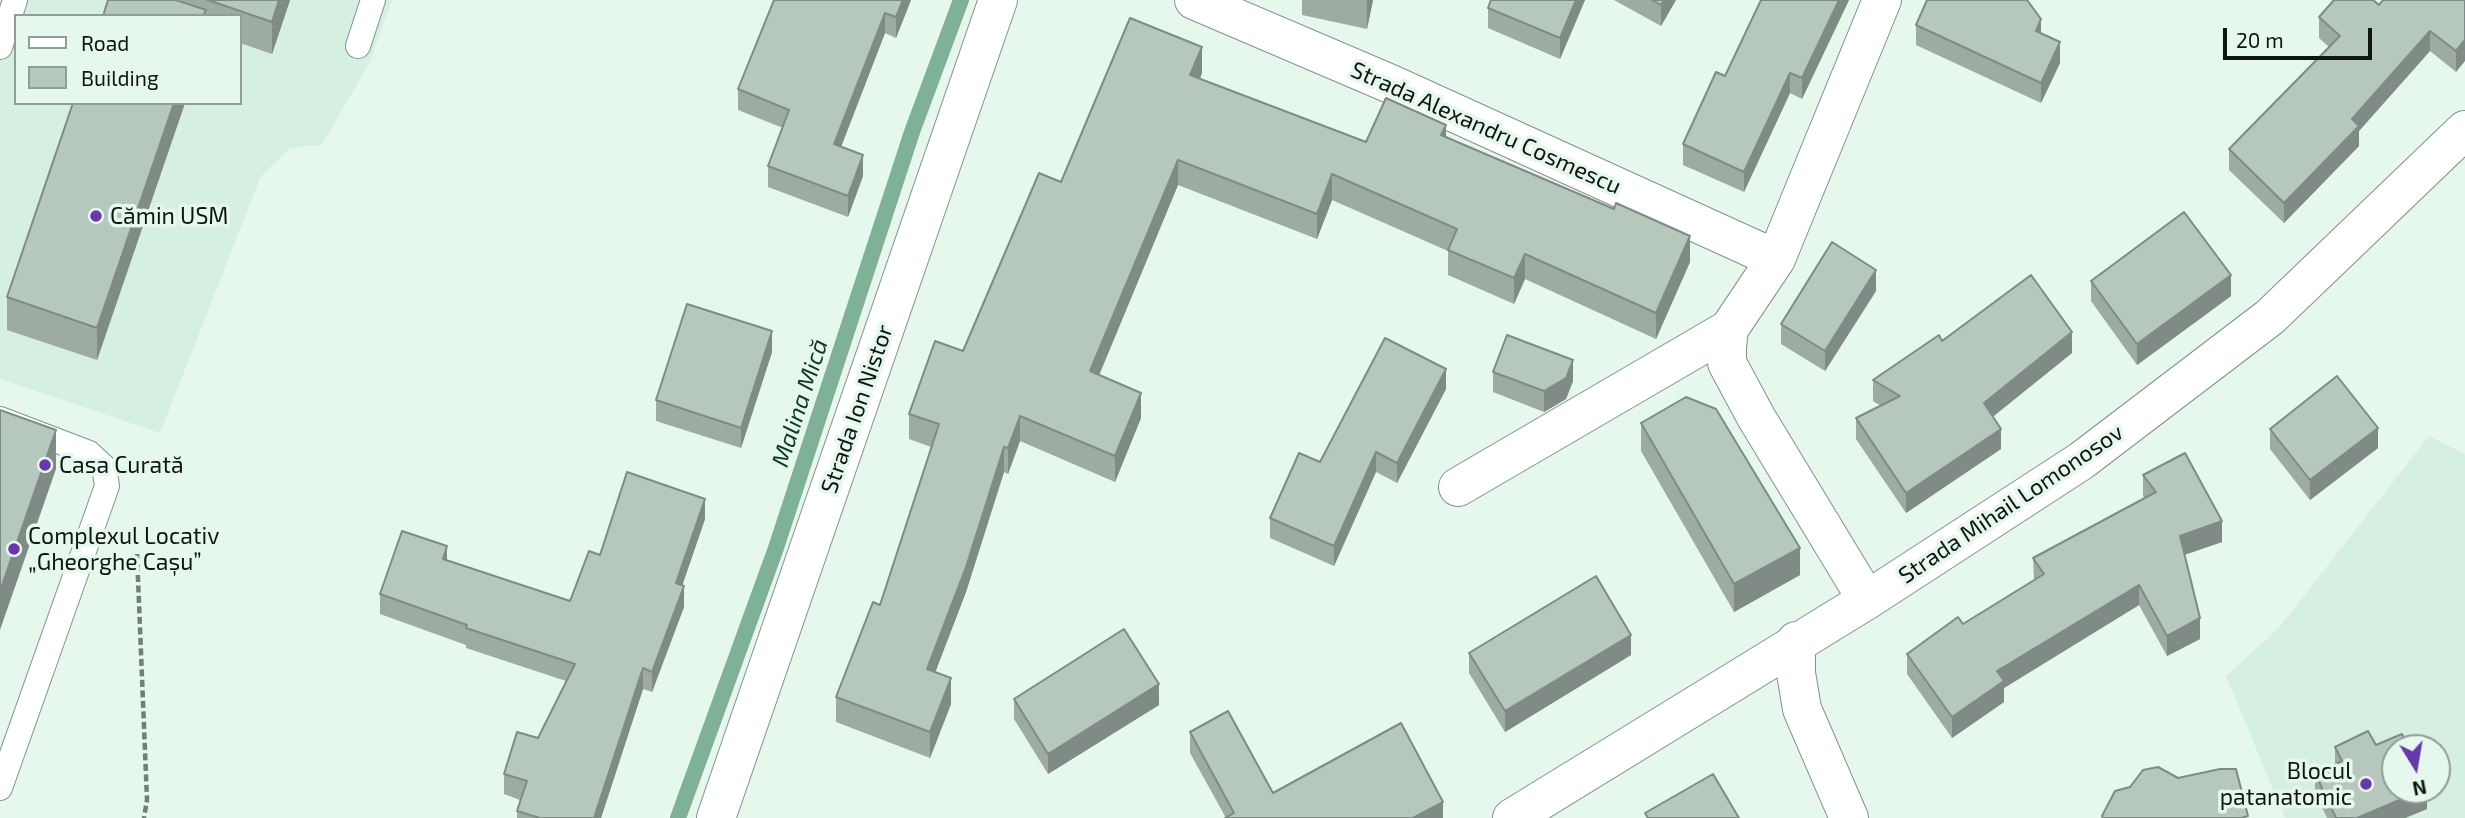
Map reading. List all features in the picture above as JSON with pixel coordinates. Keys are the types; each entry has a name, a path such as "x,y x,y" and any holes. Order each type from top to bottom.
{"street":[{"name":"Strada Ion Nistor","path":"716,818 998,0"},
{"name":"Strada Alexandru Cosmescu","path":"1194,0 1393,85 1776,260"},
{"path":"1458,487 1730,329 1776,260 1882,0"},
{"name":"Strada Mihail Lomonosov","path":"1512,818 1796,641 1867,600 2081,461 2230,348 2336,257 2465,130"},
{"path":"1730,329 1727,363 1867,600"},
{"path":"1796,641 1796,673 1802,709 1849,818"}],"lane":[{"path":"0,47 15,0"},
{"path":"358,46 373,0"},
{"path":"0,419 89,453 104,467 107,486 0,788"}],"path":[{"path":"137,554 147,800 145,818"}],"shaded area":[{"path":"0,0 392,0 369,64 321,146 308,145 289,149 261,176 160,433 0,379"},
{"path":"2429,436 2465,454 2465,818 2285,818 2226,676 2278,629"}],"building":[{"path":"108,0 176,0 206,10 204,14 104,14"},
{"path":"208,0 279,0 272,22"},
{"path":"774,0 903,0 896,17 885,13 834,144 863,155 848,196 768,166 789,110 738,89"},
{"path":"1491,0 1576,0 1560,38 1488,8"},
{"path":"1761,0 1839,0 1802,78 1790,73 1744,172 1683,144 1716,72 1725,76"},
{"path":"1927,0 2027,0 2041,19 2036,31 2060,42 2041,83 1916,25"},
{"path":"2334,0 2373,0 2379,5 2383,0 2465,0 2465,40 2456,51 2430,31 2352,119 2359,126 2284,203 2229,149 2340,36 2319,17"},
{"path":"1130,18 1202,47 1190,75 1366,142 1386,98 1446,125 1441,135 1614,209 1616,203 1690,236 1656,313 1525,254 1514,278 1448,250 1457,229 1332,174 1317,214 1178,160 1090,371 1141,393 1115,456 1020,416 1008,448 1004,447 966,567 927,669 951,678 930,732 836,697 873,602 880,605 939,424 909,414 935,341 963,351 1039,173 1061,182"},
{"name":"Cămin USM","path":"72,105 173,105 97,328 7,297"},
{"path":"2184,212 2231,275 2137,344 2091,281"},
{"path":"1832,242 1876,270 1825,351 1781,324"},
{"path":"2031,275 2072,332 1984,403 2001,429 1906,493 1856,418 1900,396 1873,380 1939,335 1942,341"},
{"path":"687,304 772,331 741,428 656,400"},
{"path":"1507,335 1573,360 1566,378 1544,391 1493,372"},
{"path":"1385,338 1446,369 1397,463 1376,452 1334,546 1270,518 1299,453 1320,462"},
{"path":"2337,376 2378,428 2310,480 2270,429"},
{"path":"1686,397 1716,409 1800,548 1734,584 1641,423"},
{"name":"Complexul Locativ „Gheorghe Cașu”","path":"0,410 56,430 0,591"},
{"path":"2185,453 2222,521 2180,536 2200,618 2167,636 2139,585 1997,671 2004,681 1952,717 1907,654 1958,617 1963,624 2044,574 2033,558 2156,492 2143,475"},
{"path":"627,472 705,499 676,583 684,586 652,672 643,668 594,818 540,818 517,811 527,781 504,774 517,732 538,738 575,664 466,628 467,625 380,594 402,531 447,546 443,559 570,601 589,551 600,555"},
{"path":"1596,576 1631,635 1505,711 1469,653"},
{"path":"1124,629 1159,684 1048,754 1014,699"},
{"path":"1228,711 1273,793 1401,723 1443,802 1413,818 1225,818 1234,813 1190,732"},
{"path":"2368,731 2376,745 2381,743 2381,804 2390,804 2357,818 2336,818 2315,773 2342,761 2335,747"},
{"path":"2158,767 2178,778 2220,769 2236,769 2248,816 2103,818 2115,791 2130,787 2143,770"},
{"path":"1713,774 1739,818 1648,818 1645,813"}],"waterway":[{"name":"Malina Mică","path":"678,818 776,548 912,132 961,0"}],"place":[{"name":"Cămin USM","path":"96,216"},
{"name":"Casa Curată","path":"45,465"},
{"name":"Complexul Locativ „Gheorghe Cașu”","path":"14,549"},
{"name":"Blocul patanatomic","path":"2366,784"}]}
